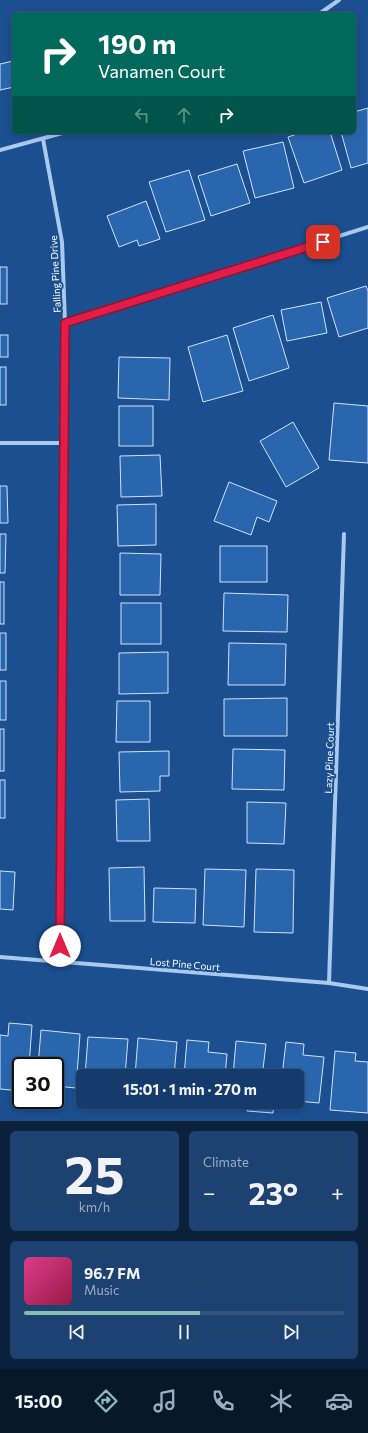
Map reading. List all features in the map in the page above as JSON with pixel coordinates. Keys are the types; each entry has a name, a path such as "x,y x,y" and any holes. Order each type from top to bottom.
{"street":[{"path":"321,12 339,0"},
{"path":"0,150 59,134"},
{"name":"Falling Pine Drive","path":"43,139 62,242 65,323 60,962"},
{"path":"65,323 368,227"},
{"path":"0,443 63,443"},
{"name":"Lazy Pine Court","path":"329,983 344,534"},
{"name":"Lost Pine Court","path":"0,957 329,983 368,989"}],"building":[{"path":"12,61 12,87 0,90 0,64"},
{"path":"368,108 368,163 351,168 342,134 356,134 356,111"},
{"path":"297,134 331,134 342,170 304,183 288,137"},
{"path":"283,142 294,188 255,198 243,151"},
{"path":"237,164 250,203 211,216 198,176"},
{"path":"189,170 205,220 166,232 149,182"},
{"path":"146,201 160,239 139,246 137,240 119,247 107,216"},
{"path":"0,267 7,267 7,304 0,304"},
{"path":"366,286 368,291 368,328 339,337 327,298"},
{"path":"321,302 327,333 287,341 281,310"},
{"path":"273,315 289,368 249,381 233,328"},
{"path":"0,335 8,335 8,357 0,357"},
{"path":"227,335 243,391 203,402 188,347"},
{"path":"119,357 170,358 169,400 118,398"},
{"path":"0,367 6,367 6,405 0,405"},
{"path":"334,403 368,406 368,463 329,460"},
{"path":"119,406 153,406 153,446 119,446"},
{"path":"293,422 319,468 286,487 260,441"},
{"path":"160,455 162,496 121,497 120,456"},
{"path":"229,482 277,501 269,522 257,517 251,535 214,521"},
{"path":"0,486 7,486 8,523 0,523"},
{"path":"156,504 156,545 118,546 117,505"},
{"path":"0,534 6,534 5,573 0,573"},
{"path":"220,546 267,546 267,582 220,582"},
{"path":"120,553 161,554 160,595 120,595"},
{"path":"0,582 4,582 4,624 0,624"},
{"path":"224,593 288,595 287,632 223,631"},
{"path":"121,603 161,603 161,644 121,644"},
{"path":"0,633 6,633 6,670 0,670"},
{"path":"229,643 286,644 285,685 228,685"},
{"path":"168,652 168,693 119,694 119,653"},
{"path":"0,681 6,681 6,720 0,720"},
{"path":"287,698 287,736 224,736 224,699"},
{"path":"117,701 150,701 150,742 116,742"},
{"path":"0,729 4,729 4,771 0,771"},
{"path":"233,749 285,750 284,790 232,789"},
{"path":"169,751 169,776 160,776 160,791 120,792 119,752"},
{"path":"0,780 5,780 5,818 0,818"},
{"path":"149,799 150,841 117,841 116,800"},
{"path":"247,802 286,803 284,844 247,843"},
{"path":"144,867 145,921 110,921 109,868"},
{"path":"205,869 246,870 244,927 203,925"},
{"path":"256,869 294,870 293,933 254,932"},
{"path":"0,871 15,872 13,910 0,909"},
{"path":"154,888 196,889 195,923 153,922"},
{"path":"9,1023 32,1025 30,1057 12,1057 12,1090 0,1089 0,1035 8,1036"},
{"path":"41,1030 80,1034 77,1069 76,1069 76,1088 64,1087 64,1057 39,1057"},
{"path":"88,1037 128,1039 126,1069 86,1069"},
{"path":"138,1038 177,1042 175,1069 136,1069"},
{"path":"187,1040 209,1042 208,1052 227,1054 226,1069 185,1069"},
{"path":"236,1041 266,1044 263,1069 234,1069"},
{"path":"286,1042 304,1044 303,1055 324,1057 319,1103 304,1102 304,1069 283,1069"},
{"path":"335,1051 356,1053 355,1061 368,1062 368,1113 330,1110"},
{"path":"247,1109 273,1109 273,1113 247,1111"}],"route":[{"path":"60,946 65,323 83,319 323,242"}]}
